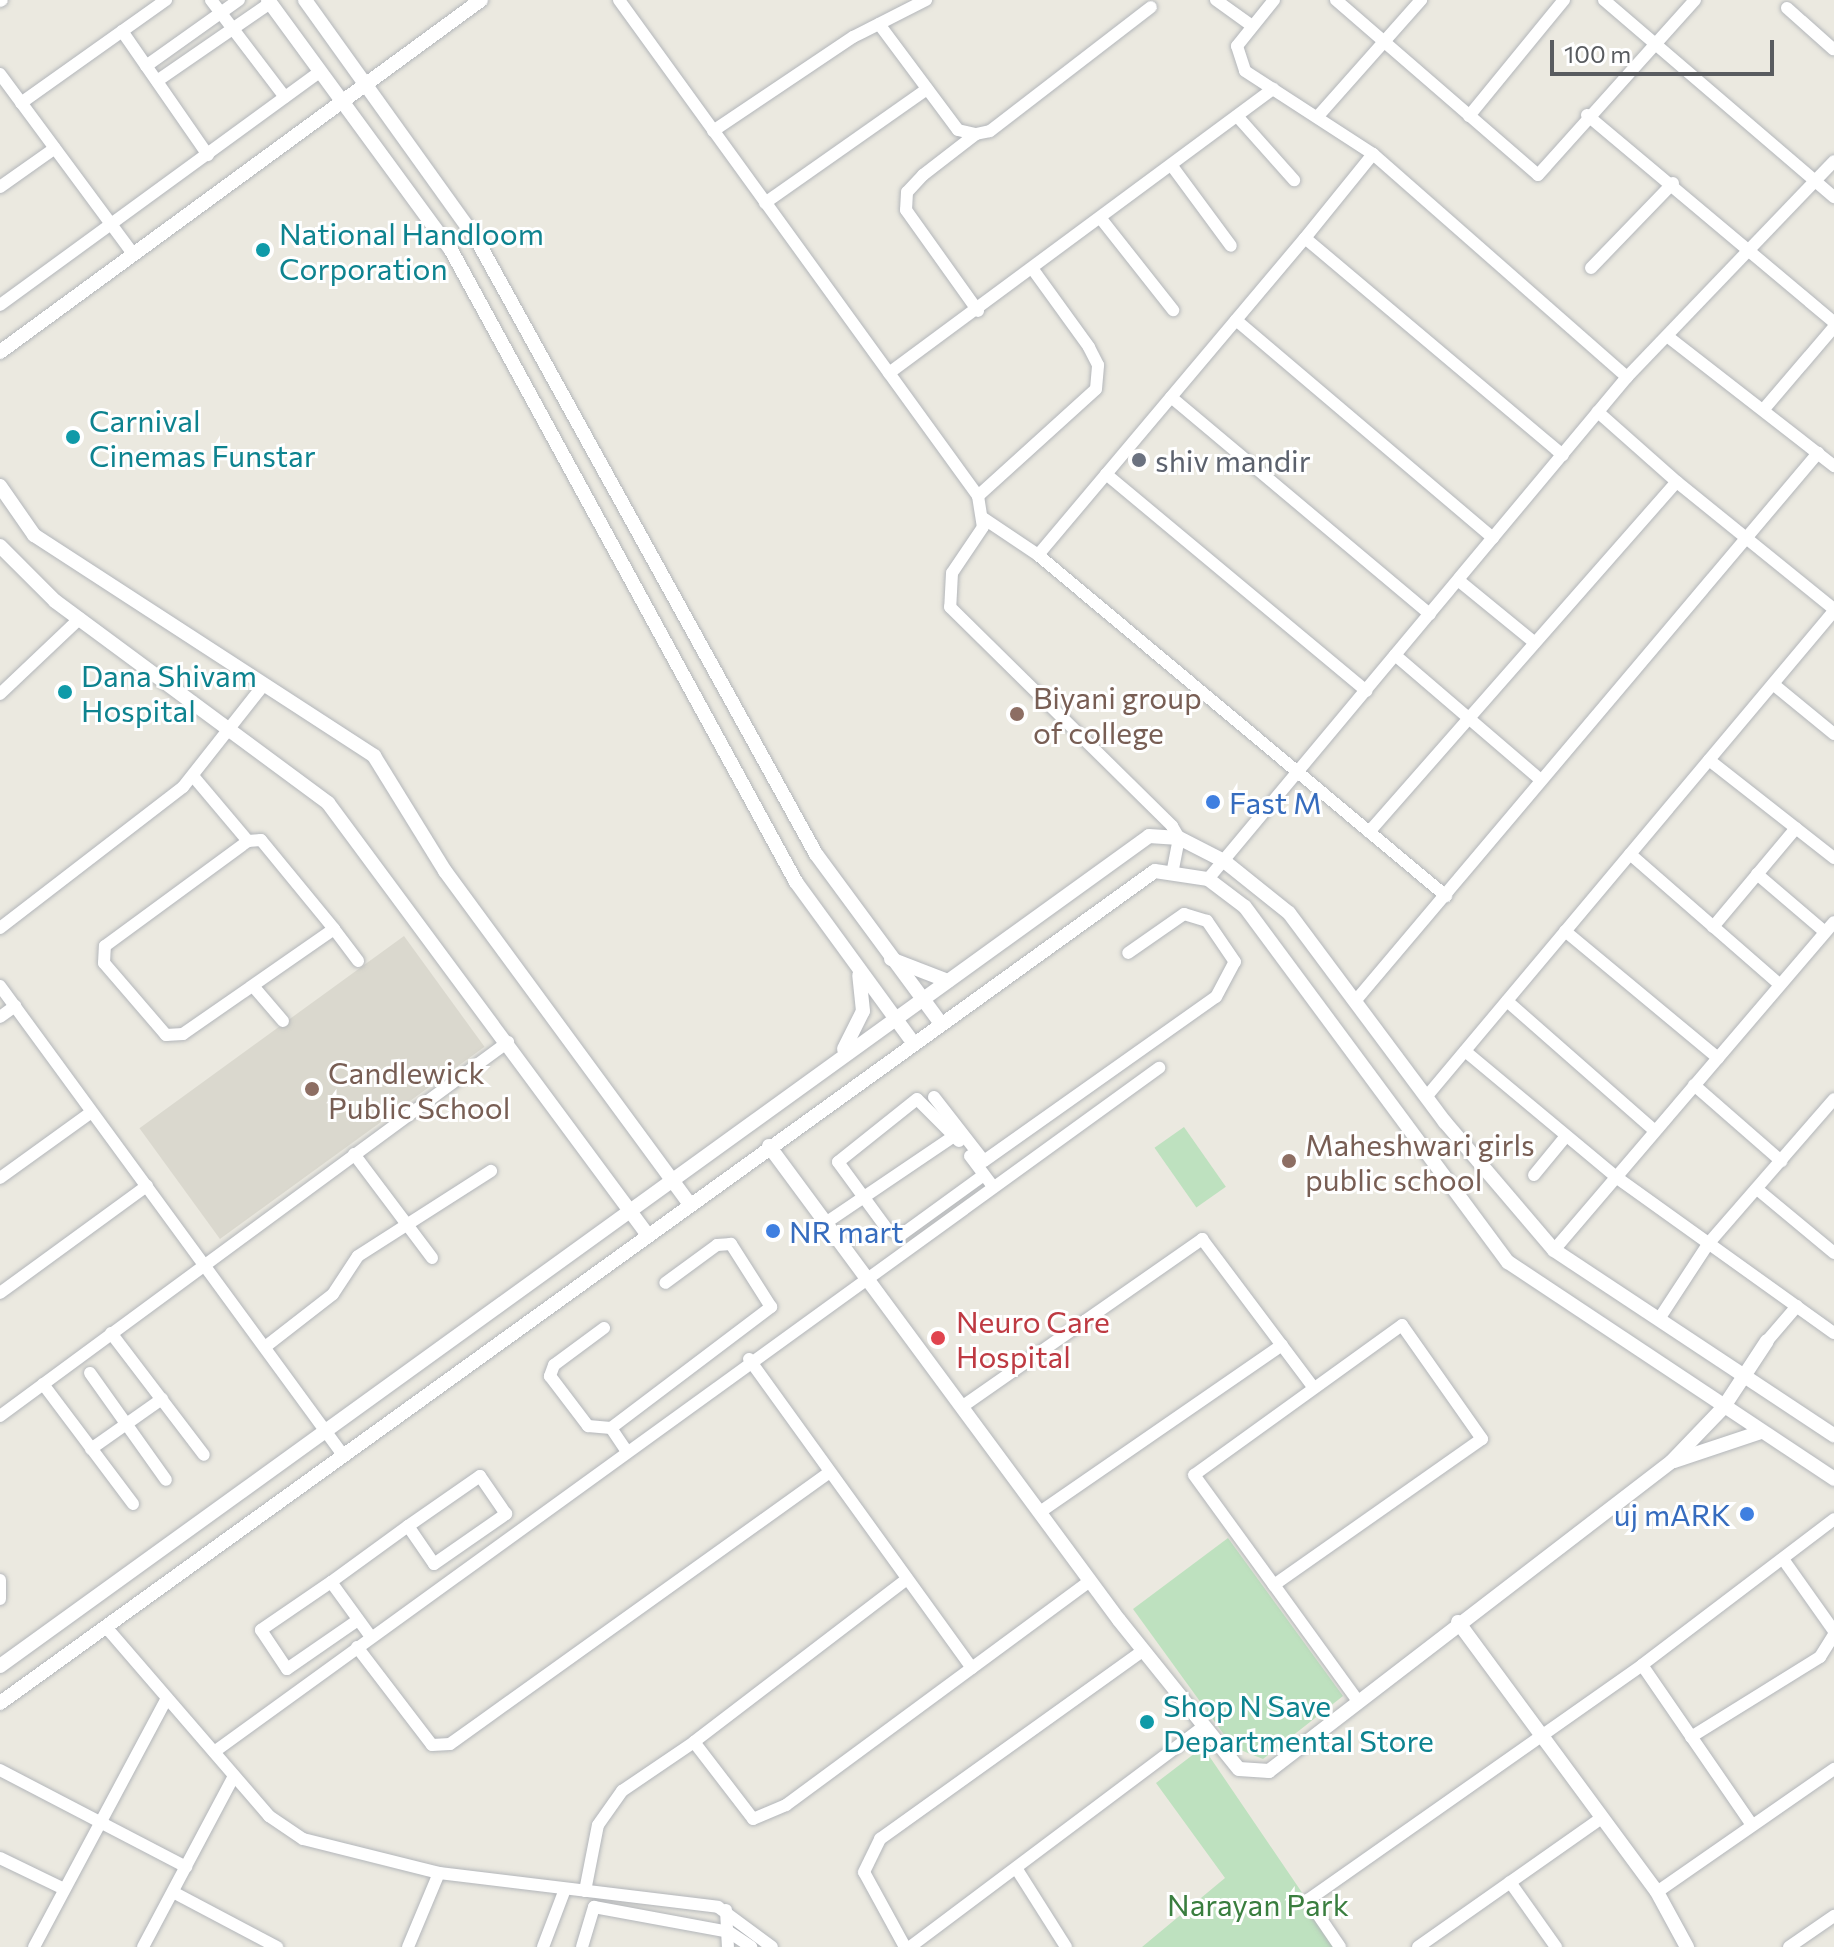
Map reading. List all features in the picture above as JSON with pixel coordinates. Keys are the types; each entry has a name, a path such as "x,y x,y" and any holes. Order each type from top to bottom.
{"street":[{"path":"21,103 166,0"},
{"path":"211,0 285,97"},
{"path":"146,66 239,0"},
{"path":"305,0 478,242 816,854 884,954 940,1022"},
{"path":"0,352 481,0"},
{"path":"619,0 978,496 983,518 952,573 950,607 1179,838 1224,861 1289,913 1357,999 1427,1096 1554,1250 1834,1435"},
{"path":"713,131 879,24 926,0"},
{"path":"1216,0 1252,26"},
{"path":"1274,0 1252,26 1237,58 1273,89 1319,115 1373,154 1627,377"},
{"path":"1336,0 1538,175 1652,42 1695,0"},
{"path":"1319,115 1421,0"},
{"path":"1469,116 1564,0"},
{"path":"1604,0 1834,197"},
{"path":"157,81 269,2 451,250 796,882 858,972 912,1041"},
{"path":"879,24 958,130 976,134 990,131 1151,7"},
{"path":"1787,8 1834,49"},
{"path":"122,31 208,155"},
{"path":"0,305 320,72"},
{"path":"0,74 133,254"},
{"path":"765,203 927,89"},
{"path":"889,373 1034,271 1273,89"},
{"path":"1587,115 1673,183 1834,324 1764,409"},
{"path":"1237,116 1294,180"},
{"path":"976,134 915,183 906,210 978,311"},
{"path":"0,187 55,148"},
{"path":"1038,555 1373,154"},
{"path":"1208,879 1627,377 1834,161"},
{"path":"1172,166 1231,246"},
{"path":"1591,268 1673,183"},
{"path":"1102,220 1173,310"},
{"path":"1305,238 1563,455"},
{"path":"978,496 1096,389 1098,365 1089,347 1034,271"},
{"path":"1236,320 1493,538"},
{"path":"1667,336 1834,466"},
{"path":"1171,397 1430,614"},
{"path":"1427,1096 1834,610 1746,540 1598,412"},
{"path":"1357,999 1818,453"},
{"path":"1106,474 1366,691"},
{"path":"1369,832 1677,482"},
{"path":"0,486 34,535 262,687 374,756 445,871 690,1205"},
{"path":"983,518 1038,555 1446,896"},
{"path":"0,546 80,618 229,723 328,803 508,1042 647,1234"},
{"path":"1458,580 1535,643"},
{"path":"3,686 80,618"},
{"path":"1395,655 1541,780"},
{"path":"1773,684 1834,734"},
{"path":"0,928 193,776 229,723 262,687"},
{"path":"1709,760 1834,858"},
{"path":"193,776 248,841"},
{"path":"1713,927 1796,828"},
{"path":"0,1666 672,1183 840,1056 1149,836 1179,838"},
{"path":"1173,870 1179,838"},
{"path":"334,929 174,1039 102,954 248,841 268,843 334,929 358,961"},
{"path":"1630,854 1780,985"},
{"path":"0,1703 690,1205 1106,900 1173,870 1208,879 1245,907 1276,944 1508,1262 1723,1408 1834,1479"},
{"path":"1757,874 1825,932"},
{"path":"984,1161 1216,997 1235,962 1207,921 1184,914 1128,953"},
{"path":"1554,1250 1834,922"},
{"path":"1565,931 1718,1058"},
{"path":"884,954 948,981"},
{"path":"840,1056 863,1011 858,972"},
{"path":"0,986 343,1455"},
{"path":"253,986 283,1021"},
{"path":"1507,1001 1655,1131"},
{"path":"0,1017 15,1006"},
{"path":"0,1416 202,1263 508,1042"},
{"path":"1465,1051 1616,1177 1834,1333"},
{"path":"992,1180 954,1136 914,1101 839,1159 887,1229 901,1235 992,1180 1076,1127 1159,1068"},
{"path":"1694,1085 1781,1161"},
{"path":"934,1097 984,1161 992,1180"},
{"path":"1659,1319 1708,1244 1832,1104"},
{"path":"1056,1108 1076,1127"},
{"path":"0,1178 90,1113"},
{"path":"827,1222 954,1136"},
{"path":"1534,1175 1566,1136"},
{"path":"769,1146 1090,1581 1202,1728 1239,1769 1269,1771 1458,1622 1671,1462 1723,1408 1767,1341 1797,1306"},
{"path":"354,1154 432,1258"},
{"path":"265,1347 333,1294 358,1256 491,1171"},
{"path":"214,1752 992,1180"},
{"path":"0,1293 147,1186"},
{"path":"1757,1189 1834,1253"},
{"path":"963,1406 1202,1239 1314,1388"},
{"path":"604,1328 554,1365 550,1376 594,1431 611,1428 771,1307 731,1244 717,1245 665,1283"},
{"path":"1274,1585 1482,1439 1402,1325 1194,1475 1358,1701"},
{"path":"111,1333 204,1455"},
{"path":"1040,1512 1282,1345"},
{"path":"749,1359 972,1668"},
{"path":"90,1373 166,1480"},
{"path":"43,1384 133,1504"},
{"path":"91,1449 162,1399"},
{"path":"611,1428 626,1450"},
{"path":"1671,1462 1761,1432"},
{"path":"357,1647 432,1745 450,1744 830,1472"},
{"path":"358,1620 287,1669 261,1630 331,1582 408,1526 480,1476 506,1514 434,1564 408,1526"},
{"path":"1340,1947 1308,1900 1538,1732 1642,1665 1834,1519"},
{"path":"1691,1737 1820,1657 1834,1633 1783,1559"},
{"path":"585,1891 598,1825 614,1802 907,1579"},
{"path":"0,1580 0,1599"},
{"path":"694,1742 753,1819 786,1805 1090,1581"},
{"path":"331,1582 371,1637"},
{"path":"1458,1622 1600,1819 1657,1892 1687,1947"},
{"path":"106,1627 269,1816 303,1839 439,1873 726,1910 772,1947"},
{"path":"1143,1651 880,1839 864,1872 908,1947 1018,1871 1202,1728"},
{"path":"1642,1665 1752,1825"},
{"path":"34,1947 167,1698"},
{"path":"1657,1892 1834,1769"},
{"path":"0,1770 97,1826 186,1867"},
{"path":"143,1947 234,1776"},
{"path":"1418,1947 1600,1819"},
{"path":"0,1858 64,1889"},
{"path":"1018,1871 1066,1947"},
{"path":"408,1947 439,1873"},
{"path":"1510,1882 1556,1947"},
{"path":"543,1947 565,1889"},
{"path":"173,1892 277,1947"},
{"path":"582,1947 594,1907 729,1932 751,1947"},
{"path":"726,1910 728,1947"},
{"path":"1789,1947 1834,1916"}],"shaded area":[{"name":"Candlewick Public School","path":"404,936 485,1047 220,1239 139,1128"}],"green space":[{"path":"1184,1127 1226,1187 1196,1207 1155,1148"},
{"path":"1228,1538 1343,1696 1263,1759 1233,1747 1133,1609"},
{"name":"Narayan Park","path":"1203,1747 1339,1947 1142,1947 1225,1878 1156,1783"}],"place":[{"name":"National Handloom Corporation","path":"263,250"},
{"name":"Carnival Cinemas Funstar","path":"73,437"},
{"name":"shiv mandir","path":"1139,460"},
{"name":"Dana Shivam Hospital","path":"65,692"},
{"name":"Biyani group of college","path":"1017,714"},
{"name":"Fast M","path":"1213,802"},
{"name":"Candlewick Public School","path":"312,1089"},
{"name":"Maheshwari girls public school","path":"1289,1161"},
{"name":"NR mart","path":"773,1231"},
{"name":"Neuro Care Hospital","path":"938,1338"},
{"name":"uj mARK","path":"1747,1514"},
{"name":"Shop N Save Departmental Store","path":"1147,1722"}]}
